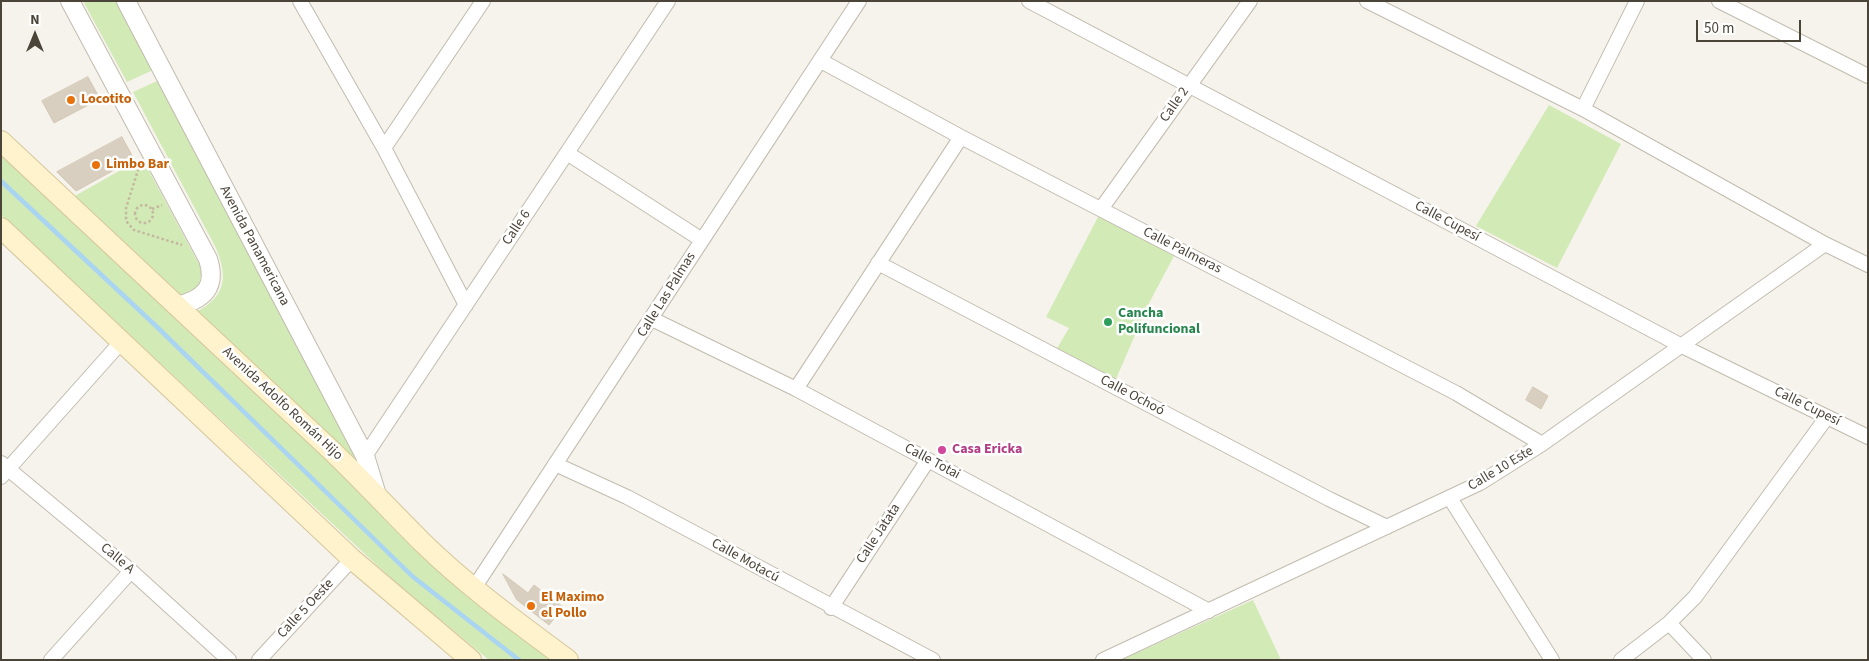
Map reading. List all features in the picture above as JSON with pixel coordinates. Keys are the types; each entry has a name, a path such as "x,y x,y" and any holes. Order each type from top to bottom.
{"main road":[{"name":"Avenida Adolfo Román Hijo","path":"1,141 376,492 424,544 474,588 568,660"},
{"path":"1,228 352,559 471,660"}],"street":[{"path":"70,1 199,242 212,271 211,281 206,291 198,299 176,306"},
{"name":"Avenida Panamericana","path":"126,1 365,456 376,492"},
{"path":"300,1 384,148 466,305"},
{"path":"384,148 483,1"},
{"name":"Calle 6","path":"365,456 668,1"},
{"name":"Calle Cupesí","path":"1029,1 1680,346 1868,437"},
{"path":"1053,13 1061,1"},
{"name":"Calle 2","path":"1101,209 1250,1"},
{"path":"1367,1 1583,109 1825,244 1868,265"},
{"path":"1583,109 1637,1"},
{"path":"1719,1 1868,76"},
{"name":"Calle Las Palmas","path":"474,588 652,320 702,240 858,2"},
{"name":"Calle Palmeras","path":"821,61 961,137 1456,393 1542,444"},
{"path":"796,389 961,137"},
{"path":"567,153 702,240"},
{"name":"Calle 10 Este","path":"1103,660 1450,498 1542,444 1825,244"},
{"name":"Calle Ochoó","path":"878,263 1387,527"},
{"name":"Calle Totai","path":"652,320 796,389 1209,611"},
{"path":"4,470 122,341"},
{"path":"1621,660 1669,623 1695,597 1827,417"},
{"name":"Calle Jatata","path":"831,608 928,460"},
{"name":"Calle Motacú","path":"555,464 627,497 831,608 933,660"},
{"name":"Calle A","path":"4,470 131,571 229,660"},
{"path":"1450,498 1552,660"},
{"name":"Calle 5 Oeste","path":"259,660 352,559"},
{"path":"51,660 131,571"},
{"path":"1669,623 1704,660"}],"path":[{"path":"151,153 142,158 126,208 126,221 134,230 190,248 199,242"},
{"path":"144,204 150,207 153,212 150,220 145,223 139,222 134,214 136,208 144,204"}],"green space":[{"path":"83,1 116,1 153,70 127,82"},
{"path":"157,81 358,456 351,458 196,312 206,306 219,293 223,277 222,268 216,248 133,92"},
{"path":"1549,105 1621,144 1557,268 1476,226"},
{"path":"1,149 564,660 489,660 394,581 1,215"},
{"path":"142,158 202,272 198,287 178,296 73,197"},
{"path":"1099,215 1174,256 1148,305 1116,379 1056,350 1069,328 1046,317"},
{"path":"1253,600 1281,660 1121,660"}],"building":[{"name":"Locotito","path":"88,77 100,99 54,123 42,101"},
{"name":"Limbo Bar","path":"122,137 134,159 76,191 57,172"},
{"path":"1533,387 1548,396 1541,409 1526,400"},
{"path":"503,574 528,593 534,585 563,607 549,625 517,600"}],"waterway":[{"path":"1,181 155,325 412,576 519,660"}],"place":[{"name":"Locotito","path":"71,100"},
{"name":"Limbo Bar","path":"96,165"},
{"name":"Cancha Polifuncional","path":"1108,322"},
{"name":"Casa Ericka","path":"942,450"},
{"name":"El Maximo el Pollo","path":"531,606"}]}
